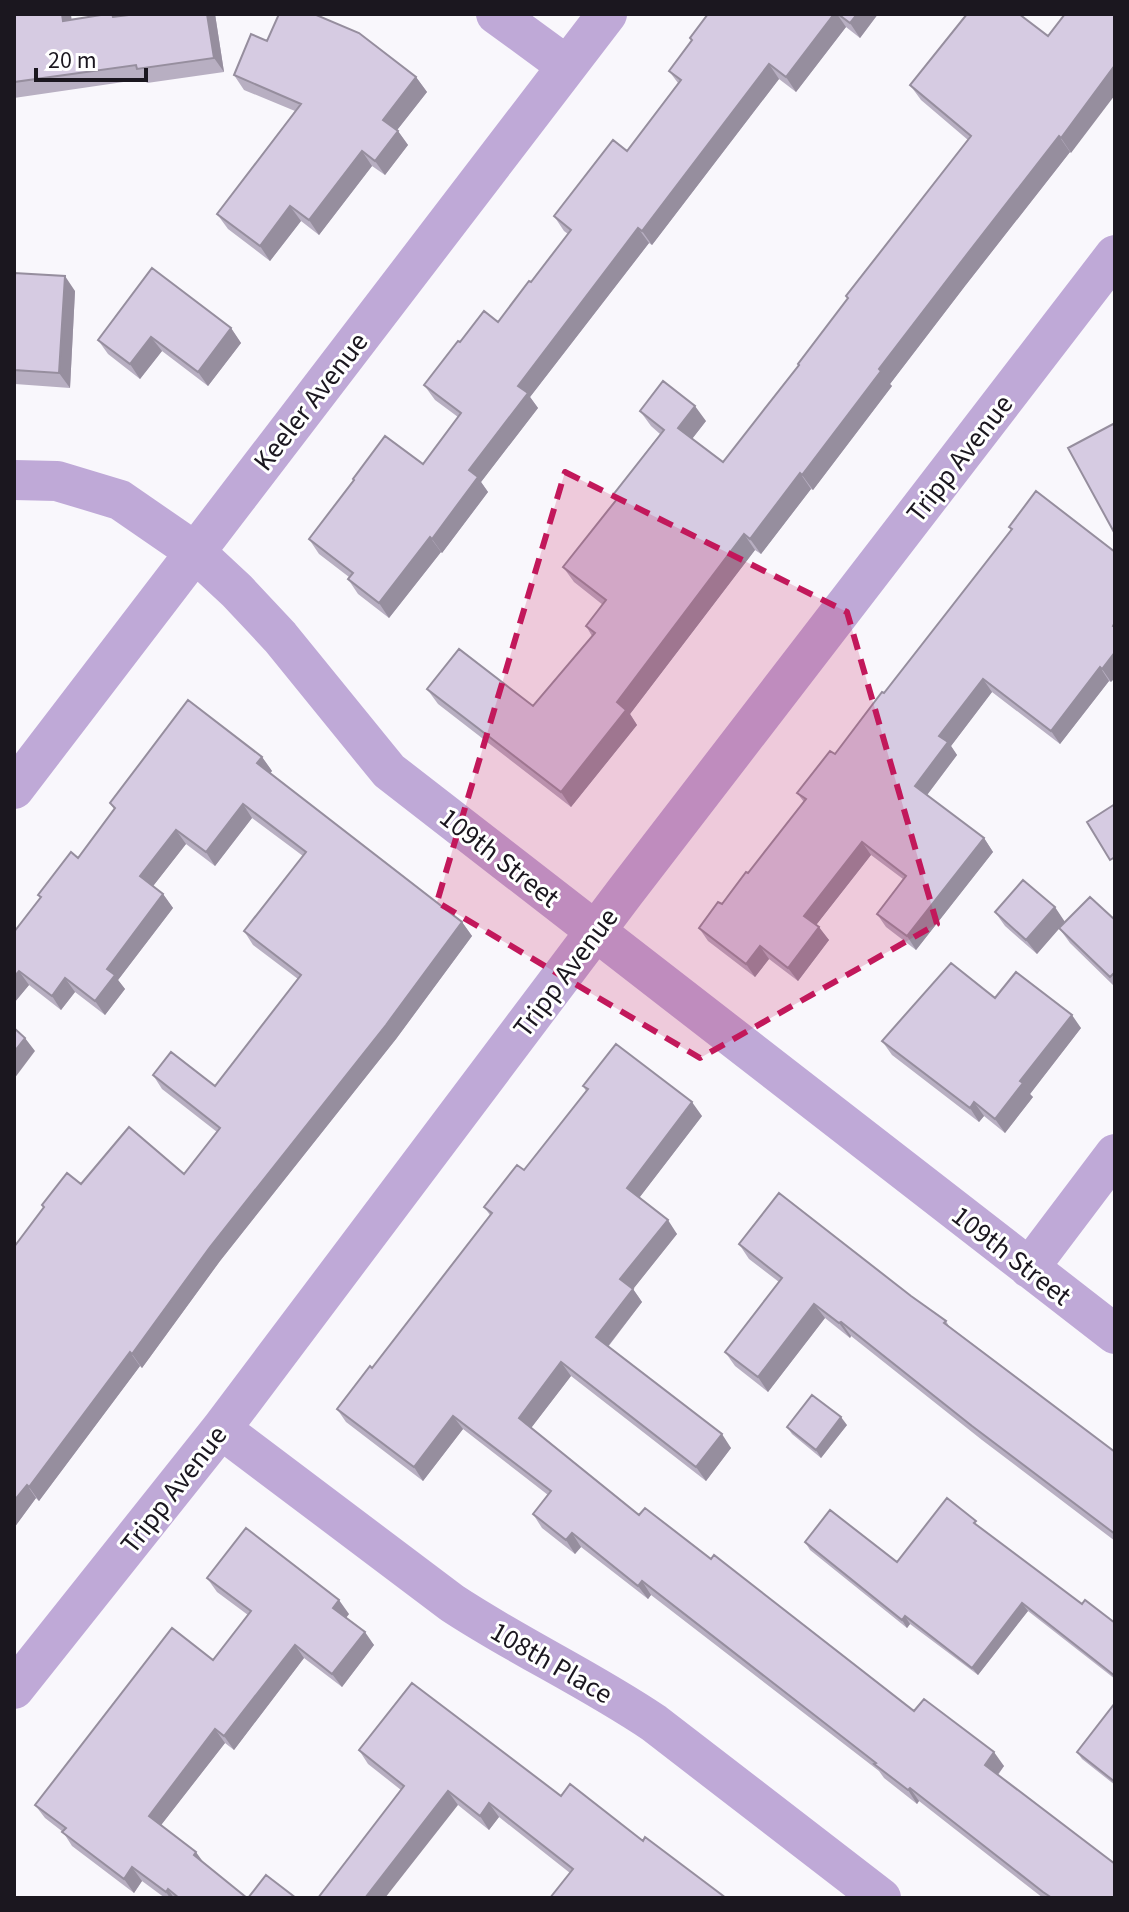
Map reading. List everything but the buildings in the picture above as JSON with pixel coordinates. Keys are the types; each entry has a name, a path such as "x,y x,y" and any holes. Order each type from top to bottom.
{"street":[{"path":"496,14 567,66"},
{"name":"Keeler Avenue","path":"14,789 607,14"},
{"name":"Tripp Avenue","path":"14,1689 221,1429 596,931 1109,275"},
{"name":"109th Street","path":"14,480 57,481 120,500 194,551 280,637 389,771 1115,1334"},
{"path":"1029,1268 1115,1154"},
{"name":"108th Place","path":"221,1429 465,1612 654,1723 881,1898"}],"highlighted area":[{"path":"565,472 847,612 937,924 700,1058 437,902"}]}
